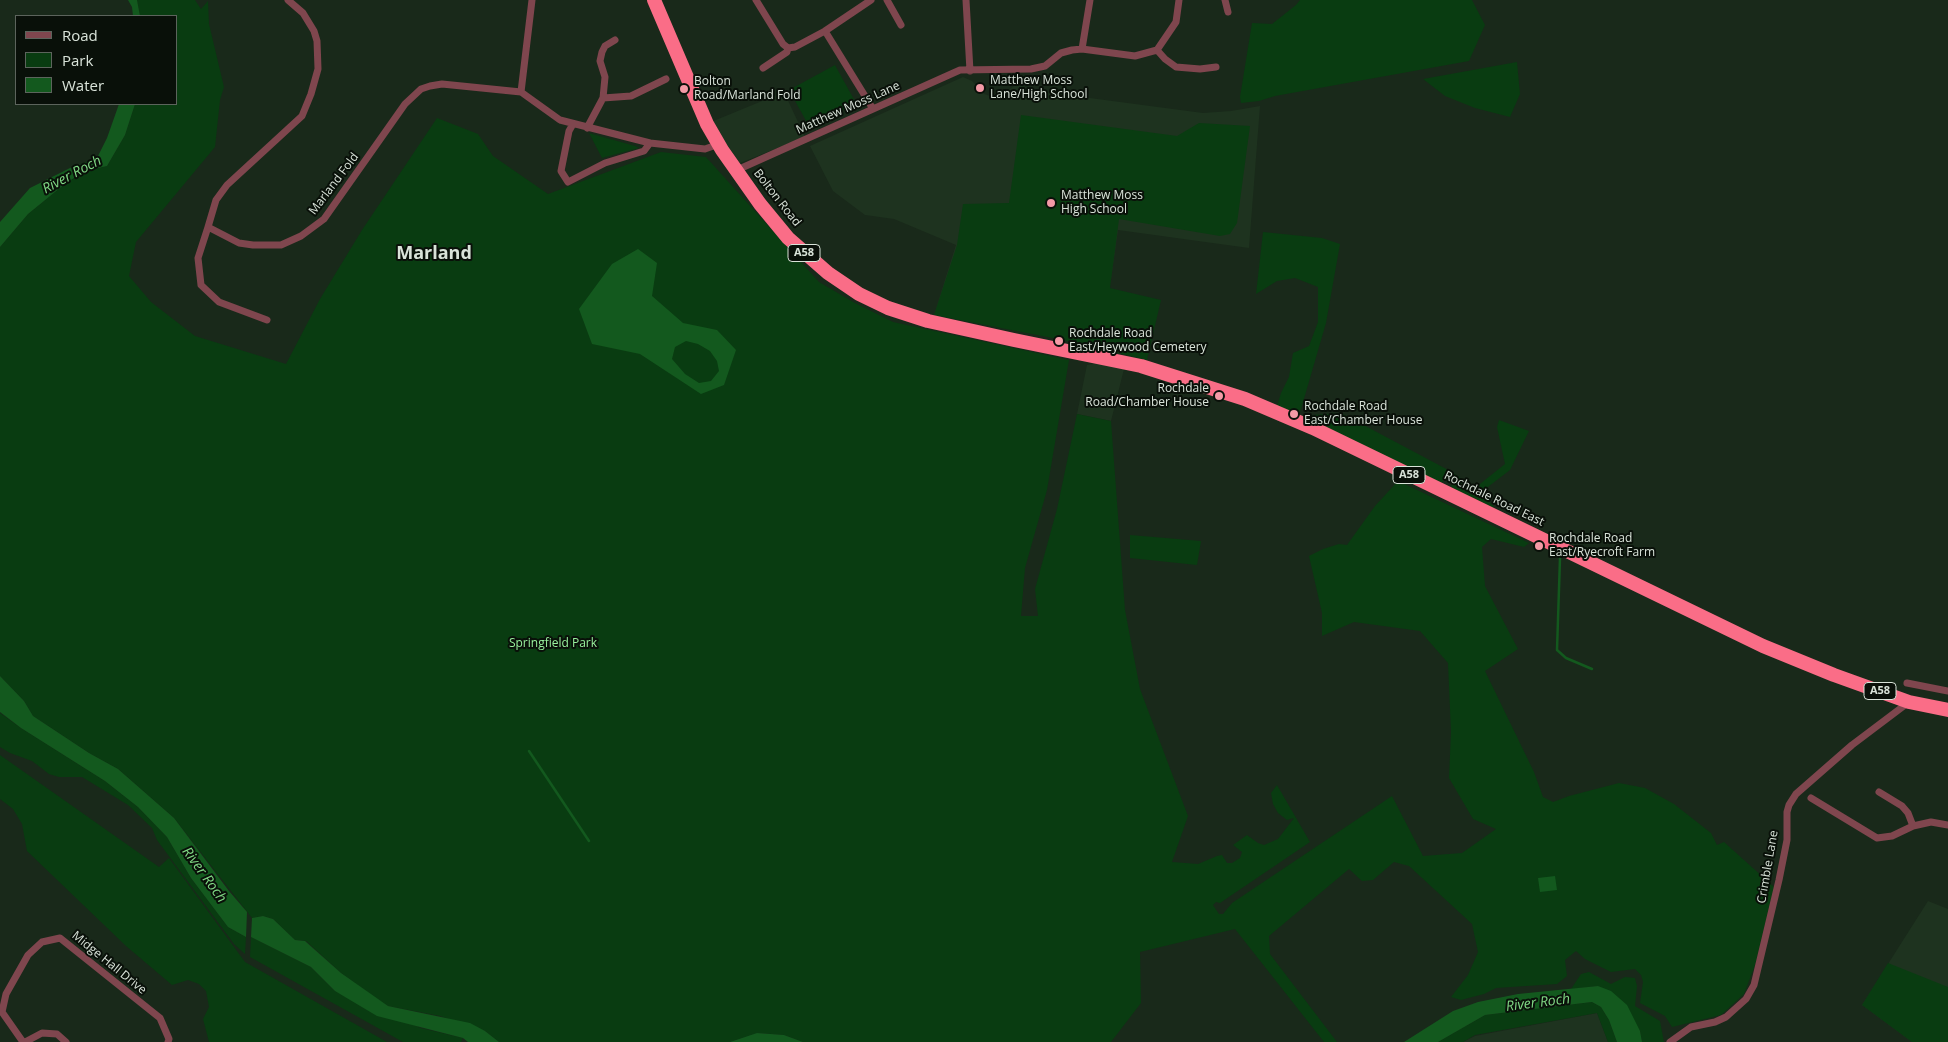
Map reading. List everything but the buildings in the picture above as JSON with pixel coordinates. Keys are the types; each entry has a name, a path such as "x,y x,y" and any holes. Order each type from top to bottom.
{"highway":[{"name":"Bolton Road","path":"656,1 707,124 719,144 760,204 788,238 828,273 859,294 888,308 928,321 1078,352"},
{"name":"Rochdale Road East","path":"1078,352 1142,366 1245,399 1313,428 1762,646 1909,702 1948,710"}],"street":[{"path":"267,320 219,302 201,285 198,258 216,200 221,192 294,125 302,116 311,94 318,68 318,41 310,22 288,0"},
{"path":"521,92 532,0"},
{"path":"756,0 783,44 788,48 795,47 824,31 871,0"},
{"path":"887,0 901,25"},
{"path":"966,0 970,71"},
{"path":"1082,50 1090,0"},
{"path":"1179,0 1176,22 1158,50 1165,59 1176,67 1200,69 1216,67"},
{"path":"1225,0 1228,12"},
{"path":"824,31 873,108"},
{"path":"587,128 603,98 605,77 600,61 602,52 607,42 616,40"},
{"path":"762,68 787,52 788,48"},
{"name":"Matthew Moss Lane","path":"737,170 960,70 1031,69 1045,66 1061,53 1082,50 1136,56 1158,50"},
{"path":"603,98 631,96 666,79"},
{"name":"Marland Fold","path":"208,227 233,240 253,245 281,245 291,241 324,219 405,104 421,89 442,84 521,92 560,120 650,143 705,149 719,144"},
{"path":"573,124 569,130 561,171 568,182 604,162 644,151 650,143"},
{"path":"1907,683 1948,691"},
{"name":"Crimble Lane","path":"1670,1042 1691,1027 1726,1018 1746,998 1754,985 1787,840 1787,812 1796,794 1852,745 1909,702"},
{"path":"1879,792 1902,806 1908,813 1913,826"},
{"path":"1811,798 1876,841 1913,826 1931,822 1948,825"},
{"name":"Midge Hall Drive","path":"24,1042 1,1012 6,994 28,955 42,942 60,938 160,1018 169,1039 168,1042"},
{"path":"24,1042 42,1033 57,1034 66,1042"}],"shaded area":[{"name":"Matthew Moss High School","path":"963,77 972,81 984,94 997,98 1017,84 1037,91 1203,113 1260,106 1249,248 1118,230 1111,280 934,315 956,245 894,219 865,215 833,191 810,146"},
{"path":"784,92 805,137 740,163 711,122"},
{"path":"1098,363 1124,369 1111,421 1077,414 1087,365"},
{"path":"1928,901 1948,909 1948,1042 1912,1042 1862,1005"},
{"path":"1597,1013 1608,1042 1463,1042 1475,1036"}],"green space":[{"name":"Springfield Park","path":"137,0 195,0 201,9 208,1 209,24 224,87 220,100 215,147 136,242 129,276 151,302 195,336 286,364 320,299 362,230 437,118 478,134 493,156 548,194 661,152 706,157 819,282 855,303 893,322 1069,360 1047,490 1025,568 1021,616 1038,616 1035,589 1057,509 1077,414 1111,421 1125,610 1140,689 1188,816 1172,862 1198,864 1222,855 1227,863 1232,863 1240,858 1242,852 1233,845 1247,835 1264,845 1278,839 1294,818 1287,820 1278,813 1273,804 1271,793 1277,785 1310,842 1220,903 1216,902 1213,905 1219,914 1223,914 1232,903 1392,796 1423,856 1462,853 1496,829 1473,819 1449,778 1451,732 1448,663 1420,631 1354,622 1322,636 1322,613 1309,556 1339,544 1347,545 1375,506 1398,481 1529,543 1524,547 1491,539 1482,547 1485,586 1518,649 1485,671 1534,772 1543,797 1553,802 1619,783 1645,788 1674,804 1711,833 1717,845 1724,842 1774,887 1755,965 1744,994 1721,1015 1672,1027 1665,1016 1640,1003 1643,982 1641,975 1635,969 1611,972 1585,959 1576,951 1565,960 1567,976 1557,984 1496,988 1484,994 1461,1000 1451,997 1468,975 1478,952 1472,924 1409,866 1394,862 1373,880 1362,881 1349,869 1269,936 1270,954 1337,1042 1324,1042 1235,929 1140,952 1141,1003 1111,1042 803,1042 784,1035 758,1033 730,1042 499,1042 485,1031 440,1016 388,1006 341,973 306,941 295,940 273,919 263,916 252,918 174,818 118,769 89,753 33,716 24,701 0,676 0,247 28,214 66,183 85,171 107,166 125,135 135,105 178,105 178,15 140,15"},
{"path":"1300,0 1472,0 1485,25 1469,61 1241,103 1240,97 1252,23 1272,24"},
{"path":"1517,62 1520,94 1510,117 1475,108 1445,96 1423,79"},
{"path":"835,65 856,103 810,128 789,90"},
{"path":"1021,115 1177,136 1199,123 1250,126 1237,223 1230,234 1220,236 1119,219 1110,288 1161,300 1147,360 1068,341 934,315 957,245 963,204 1009,203"},
{"path":"589,133 635,146 639,148 602,158"},
{"path":"1263,232 1322,238 1340,244 1326,323 1299,416 1341,413 1452,472 1475,488 1505,464 1497,427 1499,420 1529,431 1510,470 1480,493 1494,506 1493,508 1453,489 1450,481 1444,480 1441,483 1277,406 1289,377 1293,353 1309,346 1318,322 1318,287 1295,278 1277,281 1256,294"},
{"path":"1130,535 1201,541 1197,565 1130,558"},
{"path":"0,713 105,781 138,807 167,837 191,878 228,927 246,937 245,954 234,944 157,840 152,828 128,805 82,777 59,777 49,774 32,761 0,747"},
{"path":"0,755 159,867 169,858 245,962 387,1042 209,1042 203,1019 209,1007 206,991 199,984 188,980 172,985 126,946 27,851 22,824 13,809 0,799"},
{"path":"251,937 311,967 335,991 421,1028 463,1038 461,1042 403,1042 250,957"},
{"path":"1888,963 1948,987 1948,1042 1912,1042 1862,1005"},
{"path":"1589,972 1611,984 1625,977 1635,978 1637,986 1635,1006 1660,1021 1664,1042 1642,1042 1640,1031 1598,986 1571,989 1581,974"},
{"path":"1592,1002 1601,1007 1609,1020 1617,1042 1608,1042 1597,1013 1475,1035 1463,1042 1438,1042 1485,1015"}],"water":[{"path":"128,0 137,0 140,15 133,15 132,7"},
{"name":"River Roch","path":"119,105 135,105 125,135 107,166 85,171 66,183 28,214 0,247 0,222 30,188 70,168 97,158 107,138"},
{"path":"638,249 657,263 652,296 683,323 717,330 736,350 724,385 701,394 640,354 592,344 579,309 612,264","holes":["686,341 698,344 710,351 717,361 719,371 711,381 699,383 685,374 672,359 675,347"]},
{"name":"River Roch","path":"0,676 24,701 33,716 89,753 118,769 174,818 247,912 246,937 228,927 191,878 167,837 138,807 105,781 21,728 0,712"},
{"path":"1555,876 1557,890 1540,892 1538,878"},
{"path":"263,916 273,919 295,940 305,941 341,973 388,1006 470,1023 485,1031 499,1042 468,1042 463,1038 377,1016 335,991 311,967 251,937 252,918"},
{"name":"River Roch","path":"1598,986 1611,991 1627,1005 1640,1031 1642,1042 1617,1042 1609,1020 1601,1007 1592,1002 1485,1015 1438,1042 1404,1042 1453,1011 1478,1002 1518,994"},
{"path":"757,1033 784,1035 803,1042 730,1042"}],"waterway":[{"path":"1560,558 1557,650 1566,658 1592,669"},
{"path":"529,751 589,841"}],"place":[{"name":"Matthew Moss Lane/High School","path":"980,88"},
{"name":"Bolton Road/Marland Fold","path":"684,89"},
{"name":"Matthew Moss High School","path":"1051,203"},
{"name":"Rochdale Road East/Heywood Cemetery","path":"1059,341"},
{"name":"Rochdale Road/Chamber House","path":"1219,396"},
{"name":"Rochdale Road East/Chamber House","path":"1294,414"},
{"name":"Rochdale Road East/Ryecroft Farm","path":"1539,546"}],"district":[{"name":"Marland","path":"434,254"}]}
